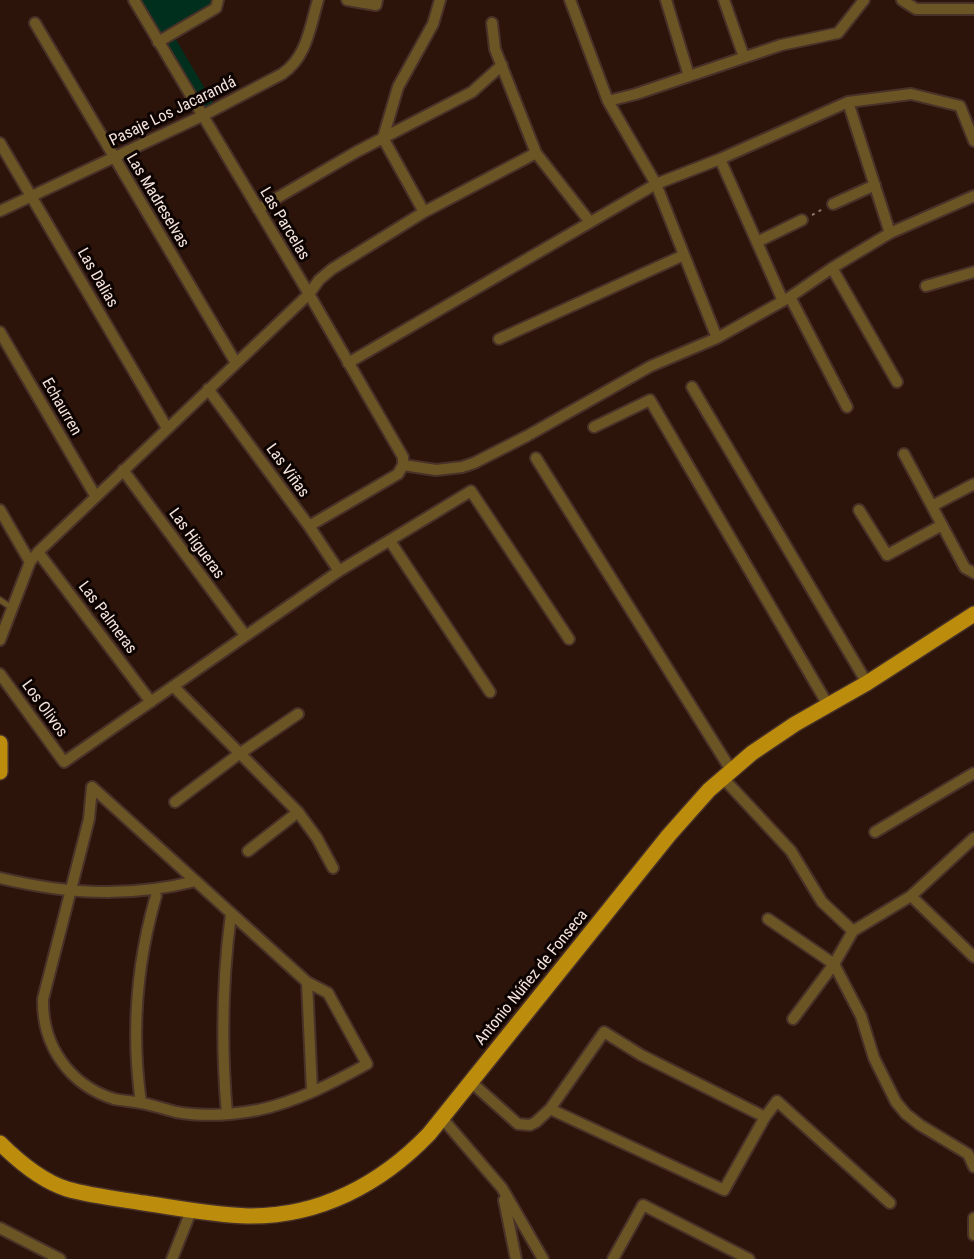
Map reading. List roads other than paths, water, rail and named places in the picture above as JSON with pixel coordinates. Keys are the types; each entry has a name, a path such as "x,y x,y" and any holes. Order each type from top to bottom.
{"main road":[{"name":"Antonio Núñez de Fonseca","path":"0,1143 32,1170 66,1188 191,1211 230,1215 269,1215 329,1202 366,1185 415,1149 669,835 727,774 773,738 867,683 974,614"},
{"path":"0,743 0,772"}],"street":[{"name":"Las Parcelas","path":"134,0 401,453 403,465"},
{"path":"158,42 216,8 218,0"},
{"name":"Pasaje Los Jacarandá","path":"0,212 202,116 282,74 294,65 305,46 318,0"},
{"path":"347,0 376,5 377,0"},
{"path":"424,212 383,138 398,87 433,24 440,0"},
{"path":"570,0 608,101 656,184 717,338"},
{"path":"666,0 689,76"},
{"path":"724,0 744,57"},
{"path":"608,101 636,94 781,45 838,33 864,0"},
{"path":"902,0 916,9 974,9"},
{"name":"Las Madreselvas","path":"35,23 236,363"},
{"path":"492,23 495,49 536,153 590,222"},
{"path":"258,209 383,138 472,92 502,66"},
{"path":"348,363 656,184 720,159 848,102 911,94 960,106 974,141"},
{"path":"848,102 890,233"},
{"name":"Las Dalias","path":"0,143 167,428"},
{"path":"0,640 30,562 38,552 309,294 319,280 332,269 424,212 536,153"},
{"path":"720,159 757,242 786,299 847,407"},
{"path":"833,204 875,185"},
{"path":"309,526 394,477 402,470 403,465 449,470 474,463 651,366 717,338 786,299 890,233 974,196"},
{"path":"757,242 802,220"},
{"path":"499,339 684,255"},
{"path":"832,268 897,382"},
{"path":"926,286 974,272"},
{"name":"Echaurren","path":"0,332 96,497"},
{"path":"692,387 867,683"},
{"name":"Las Viñas","path":"208,389 309,526 339,571"},
{"path":"594,427 650,400 828,705"},
{"path":"904,454 965,568 974,573"},
{"path":"536,458 727,774 791,851 822,902 853,931"},
{"name":"Las Higueras","path":"123,470 245,635"},
{"path":"932,506 974,484"},
{"path":"151,702 339,571 471,491 569,639"},
{"path":"0,510 30,562"},
{"path":"859,510 888,555 942,525"},
{"path":"390,541 489,692"},
{"name":"Las Palmeras","path":"38,552 151,702"},
{"name":"Los Olivos","path":"0,674 64,762 151,702"},
{"path":"174,687 298,812 317,838 333,868"},
{"path":"175,802 298,714"},
{"path":"875,832 974,773"},
{"path":"92,786 196,881 307,982 328,993 367,1064 278,1105 226,1114 180,1112 110,1098 83,1083 65,1067 51,1046 47,1034 43,1010 44,988 89,819 92,786"},
{"path":"248,851 298,812"},
{"path":"793,1019 834,964 853,931 911,896 974,838"},
{"path":"0,879 70,891 104,894 140,892 196,881"},
{"path":"141,1103 135,1051 136,1000 142,948 156,896"},
{"path":"911,896 974,957"},
{"path":"226,1114 222,1043 231,914"},
{"path":"768,919 834,964 861,1016 874,1058 896,1101 906,1114 920,1125 968,1154 974,1167"},
{"path":"307,982 312,1091"},
{"path":"471,1082 518,1124 536,1122 550,1108 604,1032 641,1054 765,1117"},
{"path":"550,1108 724,1190 765,1117 777,1101 890,1203"},
{"path":"442,1118 502,1188 543,1259"},
{"path":"502,1188 516,1259"},
{"path":"620,1257 643,1205 749,1259"},
{"path":"172,1259 191,1211"},
{"path":"974,1218 974,1234"},
{"path":"1,1232 60,1259"}],"lane":[{"path":"0,600 12,608"}]}
